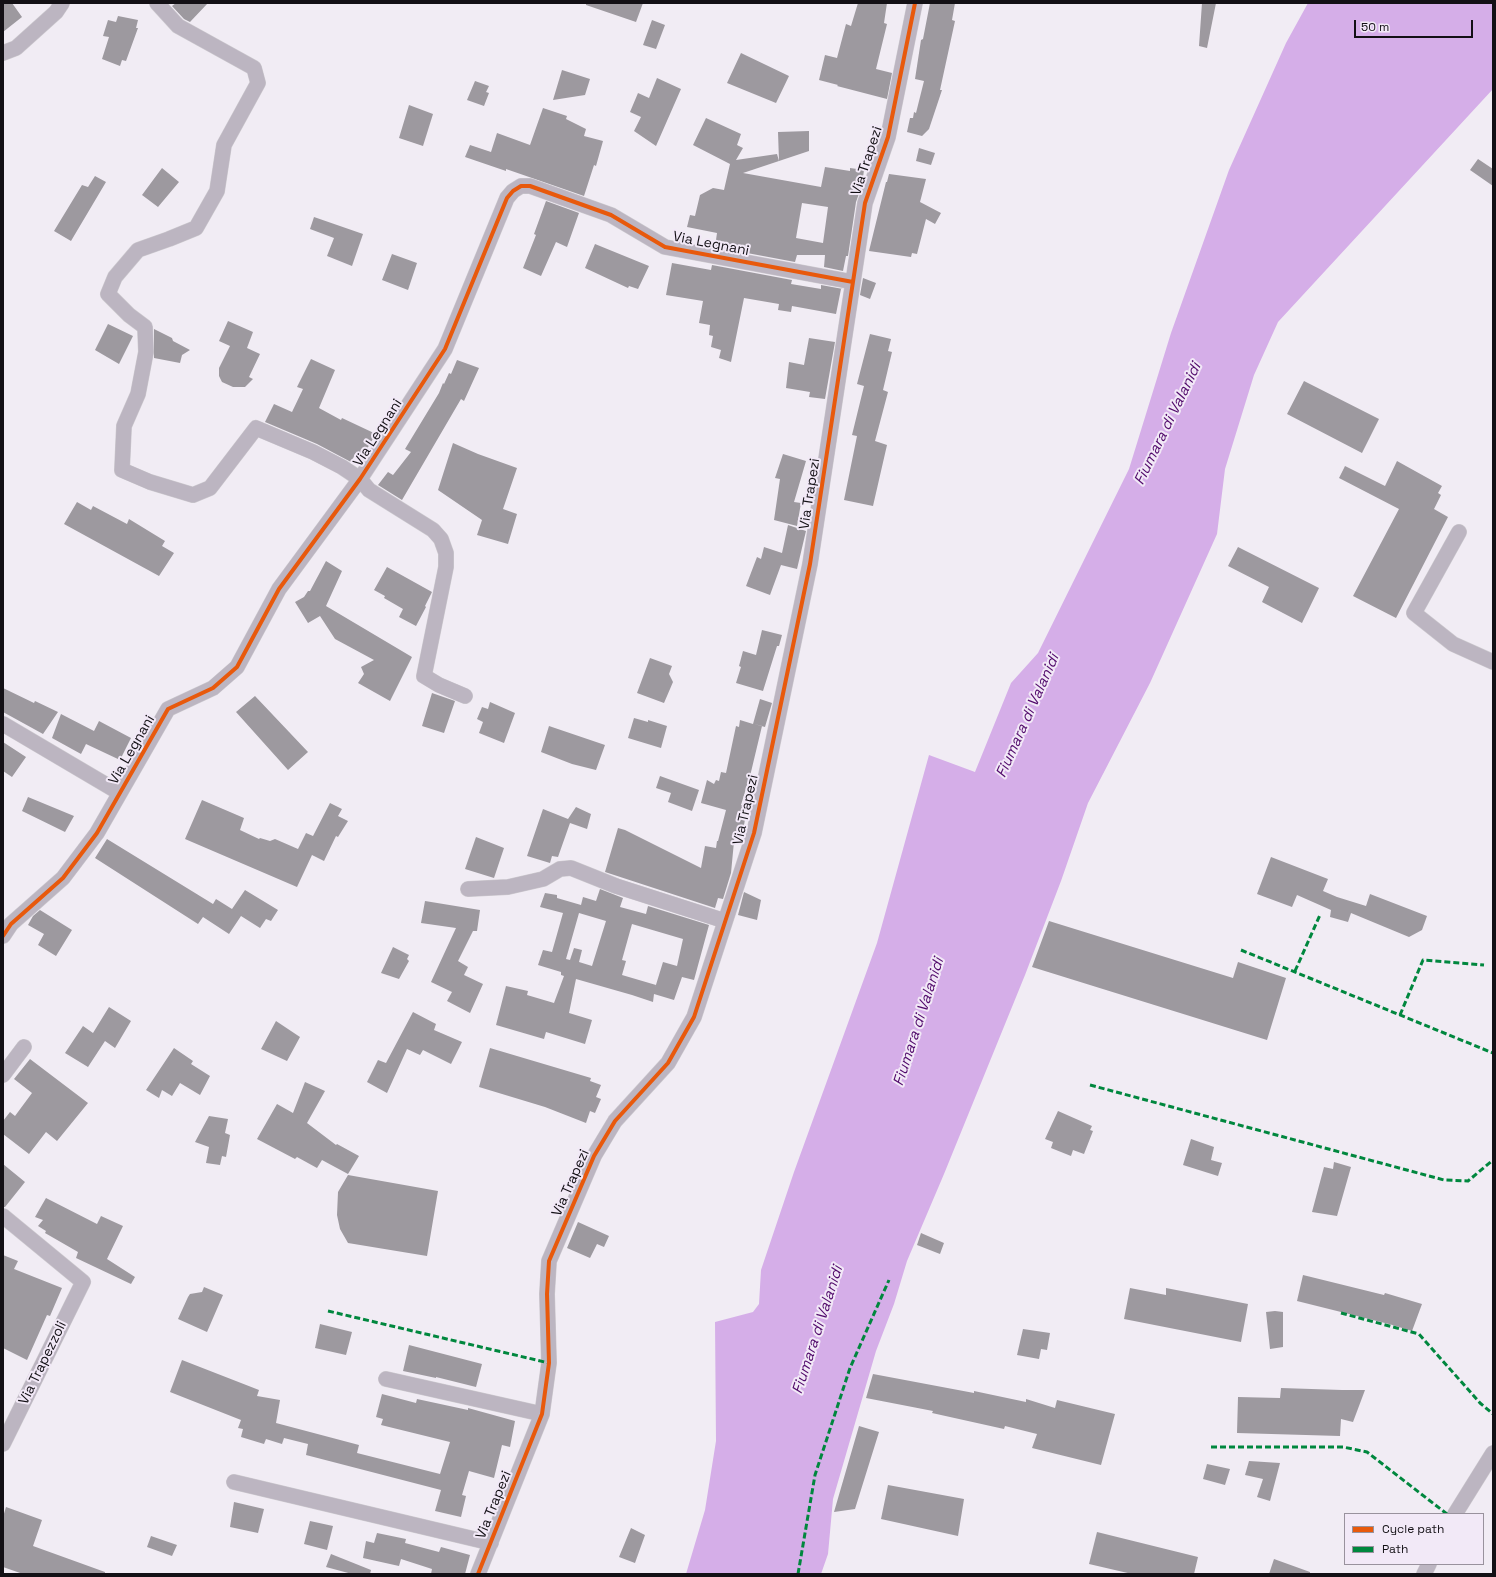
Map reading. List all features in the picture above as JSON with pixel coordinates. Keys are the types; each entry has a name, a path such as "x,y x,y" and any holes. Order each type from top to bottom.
{"street":[{"path":"3,53 16,48 56,12 62,3"},
{"path":"157,3 178,26 254,68 258,83 224,145 216,192 196,228 138,250 114,277 108,294 129,315 145,327 146,352 138,394 124,426 122,470 150,482 193,495 210,488 256,428 342,466 360,479 369,490 433,530 441,539 446,553 446,567 424,676 439,685 465,696"},
{"name":"Via Trapezi","path":"478,1574 542,1414 549,1363 547,1294 549,1261 594,1156 615,1121 668,1064 694,1017 754,833 810,564 865,203 888,137 915,3"},
{"name":"Via Legnani","path":"3,936 11,924 63,878 97,834 168,709 213,688 237,667 279,589 360,479 445,349 507,198 513,191 521,186 530,186 610,215 665,247 853,282"},
{"path":"1458,532 1414,613 1453,644 1493,662"},
{"path":"3,724 120,794"},
{"path":"468,890 508,887 542,879 560,869 571,868 616,886 725,921"},
{"path":"3,1075 24,1047"},
{"name":"Via Trapezzoli","path":"3,1216 83,1282 6,1429 3,1444"},
{"path":"386,1379 542,1414"},
{"path":"1456,1513 1493,1453"},
{"path":"234,1482 491,1543"},
{"path":"1424,1574 1428,1565"}],"water":[{"name":"Fiumara di Valanidi","path":"1308,3 1493,3 1493,89 1278,322 1254,375 1225,469 1217,534 1150,683 1088,803 1061,881 1025,975 907,1261 894,1304 876,1351 833,1499 828,1554 821,1574 686,1574 705,1510 716,1441 715,1322 753,1312 759,1304 761,1270 794,1172 877,943 929,755 975,772 1011,683 1038,653 1129,469 1171,333 1229,170 1286,43"}],"building":[{"path":"3,3 12,3 22,17 3,32"},
{"path":"176,3 208,3 190,22 184,19 172,6"},
{"path":"586,3 643,3 636,22 586,5"},
{"path":"858,3 887,3 884,23 887,24 876,69 892,73 887,99 819,80 825,55 837,58 846,24 851,26"},
{"path":"930,3 955,3 952,20 955,21 940,90 942,90 929,129 922,136 907,132 910,118 913,118 914,112 916,113 924,81 915,79 921,40 923,39"},
{"path":"1202,3 1216,3 1207,48 1199,46"},
{"path":"118,16 138,20 136,28 138,28 126,61 122,60 120,66 102,59 109,37 103,36 108,20 116,22"},
{"path":"652,20 665,25 656,49 643,45"},
{"path":"741,53 789,76 776,103 727,83"},
{"path":"562,70 590,79 585,95 553,100"},
{"path":"657,78 681,89 656,146 634,131 641,117 630,112 638,93 649,98"},
{"path":"475,81 489,86 486,92 489,93 484,106 467,100"},
{"path":"409,105 433,114 423,146 399,138"},
{"path":"543,108 567,116 566,119 586,129 584,136 603,141 596,166 594,165 584,196 506,169 506,171 465,157 470,145 491,152 497,133 530,145"},
{"path":"706,118 741,134 737,145 743,148 736,160 777,154 779,161 743,173 821,187 825,167 850,171 850,168 864,170 862,185 856,202 848,256 846,256 843,271 824,267 825,255 797,255 795,262 715,247 717,233 687,227 690,215 695,216 700,195 713,188 724,190 730,164 693,145","holes":["802,203 828,207 823,243 796,238"]},
{"path":"809,131 809,151 779,161 778,132"},
{"path":"919,148 935,153 931,165 916,161"},
{"path":"1478,159 1493,169 1493,186 1470,170"},
{"path":"162,168 179,182 158,207 142,195"},
{"path":"889,174 926,179 920,202 941,213 935,224 926,219 917,254 912,253 911,257 869,251"},
{"path":"95,176 106,182 71,241 54,231 82,185 88,187"},
{"path":"546,201 579,213 567,247 556,242 541,276 523,268 536,235 534,234"},
{"path":"314,217 363,234 352,266 327,256 334,238 310,229"},
{"path":"595,244 649,266 638,289 629,286 628,288 585,268"},
{"path":"392,254 417,263 408,290 382,280"},
{"path":"672,263 711,270 712,265 792,280 791,284 821,289 821,285 843,289 841,289 836,314 792,306 791,312 778,310 779,304 744,298 731,362 719,358 721,350 711,347 713,336 709,335 710,325 699,323 703,301 666,295"},
{"path":"863,278 876,283 870,299 860,295"},
{"path":"228,321 253,332 247,348 260,354 249,377 253,379 245,387 233,387 222,382 219,376 219,368 230,346 219,341"},
{"path":"108,324 133,336 119,364 95,350"},
{"path":"154,329 172,338 173,341 190,350 182,355 180,363 154,358"},
{"path":"870,334 891,339 888,351 892,352 883,390 888,392 875,441 887,445 873,506 844,500 857,436 852,435 864,386 857,384"},
{"path":"809,338 835,342 825,399 809,397 810,392 786,388 789,362 804,365"},
{"path":"311,359 335,370 319,408 341,420 342,418 376,434 362,457 356,453 351,462 317,444 265,422 274,404 292,412 303,389 297,387"},
{"path":"457,360 479,368 464,401 461,399 402,500 378,485 388,472 393,475 411,452 405,449 439,393 449,373 451,374"},
{"path":"1304,381 1379,419 1362,453 1287,414"},
{"path":"453,443 517,468 503,509 517,514 508,544 477,535 482,520 438,490"},
{"path":"783,454 806,461 794,502 801,503 797,526 774,520 780,479 775,478"},
{"path":"1397,461 1442,486 1438,493 1441,495 1434,509 1448,517 1396,618 1353,596 1399,509 1339,478 1345,466 1385,486"},
{"path":"77,502 91,510 93,506 127,524 129,519 165,541 162,546 174,553 159,576 64,524"},
{"path":"788,525 806,531 797,569 781,565 770,595 746,586 757,557 761,559 764,547 782,553"},
{"path":"1238,547 1319,588 1302,623 1262,602 1269,587 1228,566"},
{"path":"326,561 342,571 326,606 412,657 390,701 358,683 364,674 361,667 374,660 335,639 320,616 308,623 295,602 304,597 308,591 310,591"},
{"path":"387,567 432,592 416,626 399,617 403,609 384,598 385,596 374,590"},
{"path":"762,630 782,635 779,646 777,646 763,691 736,683 741,667 739,666 743,651 756,655"},
{"path":"650,658 672,666 669,674 673,682 664,703 637,693"},
{"path":"3,688 34,703 35,701 58,712 43,734 3,712"},
{"path":"432,693 455,701 444,733 422,726"},
{"path":"255,696 308,752 288,770 236,712"},
{"path":"760,699 772,703 765,727 762,726 741,805 747,806 743,832 735,831 731,873 723,899 718,898 715,908 605,872 618,828 625,830 701,868 705,846 716,848 726,810 701,803 707,780 714,784 716,780 719,781 721,772 726,773 736,726 739,727 740,720 753,724"},
{"path":"490,702 515,713 504,743 479,733 483,722 477,719 482,707 488,709"},
{"path":"61,714 94,731 99,721 131,738 120,760 86,744 81,754 52,738"},
{"path":"634,718 648,722 648,720 667,726 661,748 628,738"},
{"path":"549,726 605,745 596,770 572,764 541,752"},
{"path":"3,742 26,757 12,777 3,771"},
{"path":"660,776 699,790 692,811 668,802 671,793 656,788"},
{"path":"28,797 74,816 65,832 22,811"},
{"path":"202,800 244,818 240,830 259,839 270,841 275,839 298,849 306,833 313,836 330,803 342,809 338,816 348,821 338,837 336,836 324,861 312,855 297,887 185,839"},
{"path":"576,807 591,814 587,829 570,823 558,857 552,856 550,863 527,856 543,809 568,819"},
{"path":"476,837 504,848 494,878 465,869"},
{"path":"107,839 213,904 216,899 232,909 245,890 278,910 271,921 266,919 260,928 241,916 229,934 203,917 198,924 95,858"},
{"path":"1271,857 1328,879 1323,891 1337,897 1366,906 1370,894 1427,916 1422,930 1409,937 1351,913 1348,922 1330,917 1331,910 1297,895 1292,907 1257,894"},
{"path":"600,889 623,898 620,907 646,914 648,906 709,925 694,980 682,977 674,1000 654,994 653,1002 576,979 569,1013 592,1020 585,1044 546,1032 544,1039 496,1025 506,986 528,991 527,995 554,1003 564,976 561,975 561,972 538,965 543,950 552,952 563,913 540,907 545,893 557,895 557,898 581,905 583,897 596,901","holes":["579,913 606,921 592,966 579,962 582,950 574,948 570,960 566,959","632,924 683,939 677,966 663,962 656,985 622,975 626,961 622,960"]},
{"path":"744,892 761,900 757,920 738,915"},
{"path":"425,901 480,910 477,931 473,931 458,961 468,967 464,975 483,984 470,1013 447,1001 452,992 431,982 456,928 421,923"},
{"path":"40,910 72,930 56,956 38,945 44,934 28,925 33,916"},
{"path":"1049,921 1233,978 1238,962 1286,978 1267,1040 1032,967"},
{"path":"393,947 409,955 407,959 409,961 399,979 381,973"},
{"path":"109,1007 131,1021 115,1048 105,1041 88,1067 65,1053 83,1026 93,1033"},
{"path":"413,1012 436,1024 434,1030 462,1042 451,1064 423,1050 420,1055 407,1049 387,1093 367,1082 378,1060 386,1063"},
{"path":"276,1021 300,1037 287,1061 261,1049"},
{"path":"174,1048 193,1061 191,1064 210,1076 200,1095 180,1083 172,1096 162,1090 159,1098 146,1090"},
{"path":"490,1048 591,1078 590,1081 601,1085 596,1097 601,1099 595,1113 590,1111 586,1123 545,1107 479,1087"},
{"path":"30,1059 88,1103 57,1141 46,1132 29,1154 3,1134 3,1121 10,1112 15,1116 32,1093 14,1079"},
{"path":"305,1082 325,1091 307,1123 336,1145 337,1144 359,1156 348,1174 322,1160 317,1168 297,1157 295,1159 257,1139 277,1104 293,1113"},
{"path":"1058,1111 1092,1126 1090,1130 1093,1131 1084,1154 1073,1150 1071,1156 1051,1148 1053,1142 1045,1139"},
{"path":"209,1116 228,1119 225,1133 230,1135 226,1157 222,1156 220,1165 206,1163 209,1147 195,1142"},
{"path":"1191,1139 1214,1147 1211,1160 1222,1163 1218,1176 1183,1165"},
{"path":"1334,1162 1351,1167 1337,1216 1312,1212 1324,1167 1333,1169"},
{"path":"3,1164 25,1182 5,1207 3,1207"},
{"path":"348,1175 438,1191 427,1256 348,1243 340,1229 337,1215 338,1192"},
{"path":"46,1198 97,1224 101,1216 123,1226 107,1259 135,1277 131,1284 76,1258 78,1252 45,1233 46,1231 38,1226 43,1220 35,1217"},
{"path":"578,1222 609,1236 604,1247 597,1244 590,1258 567,1248"},
{"path":"921,1233 944,1243 940,1254 917,1245"},
{"path":"3,1255 18,1261 14,1269 62,1288 50,1316 47,1315 27,1360 3,1348"},
{"path":"1303,1275 1384,1295 1385,1293 1422,1304 1412,1331 1297,1301"},
{"path":"204,1287 223,1295 207,1332 178,1319 190,1294 202,1292"},
{"path":"1130,1288 1166,1295 1166,1288 1248,1304 1241,1342 1124,1319"},
{"path":"1266,1312 1283,1312 1283,1347 1270,1349"},
{"path":"320,1324 352,1332 346,1355 315,1348"},
{"path":"1023,1329 1050,1333 1047,1350 1041,1349 1039,1359 1017,1355"},
{"path":"409,1345 482,1364 476,1387 436,1377 403,1371"},
{"path":"182,1360 259,1390 257,1396 280,1400 276,1423 359,1445 357,1453 440,1474 450,1442 381,1425 383,1419 376,1417 382,1394 416,1403 417,1399 468,1410 468,1408 515,1421 510,1447 502,1445 494,1478 469,1471 462,1495 466,1496 461,1517 435,1511 441,1490 306,1455 308,1444 284,1438 282,1444 266,1439 264,1444 241,1437 243,1429 238,1428 241,1420 170,1392"},
{"path":"873,1374 974,1393 974,1391 1026,1402 1026,1399 1055,1408 1057,1400 1115,1414 1101,1465 1032,1448 1037,1434 1005,1426 1004,1429 932,1413 933,1411 866,1398"},
{"path":"1281,1388 1365,1390 1353,1422 1341,1419 1340,1436 1237,1433 1238,1397 1280,1398"},
{"path":"859,1426 879,1432 855,1509 834,1512"},
{"path":"1249,1461 1280,1463 1270,1501 1257,1497 1263,1479 1245,1475"},
{"path":"1207,1464 1230,1469 1225,1485 1203,1479"},
{"path":"888,1485 964,1499 958,1536 881,1519"},
{"path":"234,1502 264,1509 258,1533 230,1527"},
{"path":"6,1507 42,1520 33,1546 105,1572 105,1574 23,1574 3,1567 3,1517"},
{"path":"310,1521 333,1526 327,1550 304,1544"},
{"path":"631,1528 645,1535 635,1563 619,1557"},
{"path":"1097,1532 1198,1557 1194,1574 1132,1574 1089,1564"},
{"path":"377,1533 406,1539 405,1543 439,1552 441,1547 470,1555 465,1574 431,1574 432,1569 401,1559 399,1566 363,1558 366,1541 374,1543"},
{"path":"151,1536 177,1545 172,1556 147,1547"},
{"path":"331,1554 371,1570 370,1574 352,1574 326,1567"},
{"path":"1274,1559 1310,1572 1310,1574 1269,1574"}],"marked path":[{"path":"1295,971 1320,915"},
{"path":"1241,950 1493,1053"},
{"path":"1400,1015 1423,960 1484,965"},
{"path":"1090,1085 1444,1180 1468,1181 1493,1160"},
{"path":"798,1574 815,1475 850,1368 889,1280"},
{"path":"328,1311 549,1363"},
{"path":"1341,1313 1419,1334 1480,1403 1493,1414"},
{"path":"1211,1447 1343,1447 1367,1452 1446,1513"}],"cycle path":[{"path":"478,1574 542,1414 549,1363 547,1294 549,1261 594,1156 615,1121 668,1063 694,1017 754,833 810,564 865,203 888,137 915,3"},
{"path":"3,936 11,924 63,878 97,833 168,709 213,688 237,667 279,589 360,479 445,349 507,198 513,191 521,186 530,186 611,215 665,247 853,282"}]}
